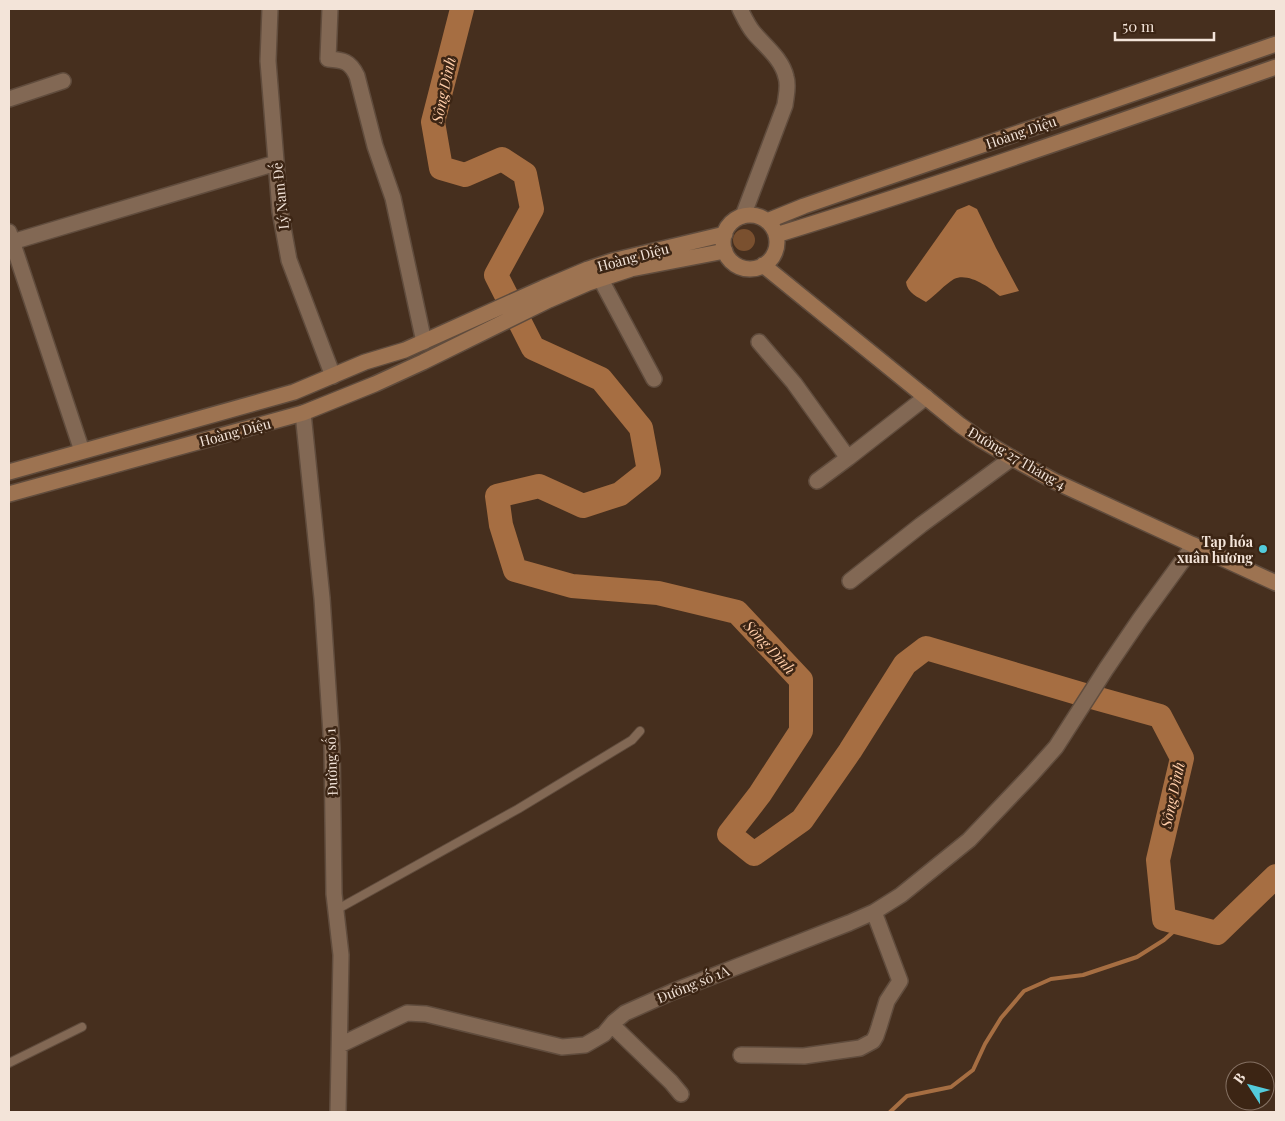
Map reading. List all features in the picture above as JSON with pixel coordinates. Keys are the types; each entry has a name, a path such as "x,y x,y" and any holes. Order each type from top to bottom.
{"main road":[{"name":"Hoàng Diệu","path":"767,221 850,190 1276,44"},
{"name":"Hoàng Diệu","path":"776,235 931,186 1276,67"},
{"path":"751,215 767,221 773,227 777,244 770,260 756,268 748,269 741,267 728,258 725,251 725,234 735,220 751,215"},
{"name":"Hoàng Diệu","path":"9,494 303,413 375,384 453,348 588,269 612,261 725,234"},
{"name":"Hoàng Diệu","path":"9,472 294,392 365,362 405,350 446,332 546,294 631,268 725,251"},
{"name":"Đường 27 Tháng 4","path":"763,265 960,425 980,439 1054,481 1276,583"},
{"path":"63,457 68,478"}],"street":[{"name":"Lý Nam Đế","path":"270,9 268,62 280,211 289,260 333,376"},
{"path":"330,9 328,59 347,63 357,76 373,139 393,198 424,342"},
{"path":"740,9 752,31 777,58 787,78 785,104 743,216"},
{"path":"9,98 64,81"},
{"path":"82,451 10,237 276,163"},
{"path":"600,278 654,379"},
{"path":"759,342 794,383 848,458"},
{"path":"816,481 926,397"},
{"name":"Đường số 1","path":"303,413 322,598 332,748 334,894 341,956 338,1112"},
{"path":"850,581 1012,458"},
{"name":"Đường số 1A","path":"340,1045 407,1013 426,1014 562,1047 585,1045 604,1034 625,1013 672,992 849,924 874,912 901,895 969,840 1032,775 1056,747 1140,618 1194,545"},
{"path":"742,1054 804,1056 860,1048 873,1041 886,1001 900,981 874,912"},
{"path":"612,1024 682,1094"}],"lane":[{"path":"336,910 518,809 632,740 640,730"},
{"path":"9,1063 82,1027"}],"shaded area":[{"path":"969,205 977,209 1019,291 1000,296 972,279 960,277 950,281 926,302 908,289 906,282 957,210"},
{"path":"744,229 754,236 755,240 748,250 744,251 734,244 733,240 740,230"}],"waterway":[{"name":"Sông Dinh","path":"462,9 433,122 441,168 465,175 502,159 525,174 532,209 496,275 533,348 601,379 641,428 649,471 620,494 583,506 539,486 497,496 501,525 515,570 572,586 658,593 737,612 801,680 801,731 760,794 729,834 754,854 802,820 850,751 905,664 926,648 1160,716 1182,758 1158,860 1164,919 1217,933 1276,876"},
{"path":"890,1112 907,1096 951,1087 973,1070 985,1044 1001,1018 1024,991 1051,979 1083,975 1137,957 1164,940 1182,924"}],"place":[{"name":"Tạp hóa xuân hương","path":"1263,549"}]}
